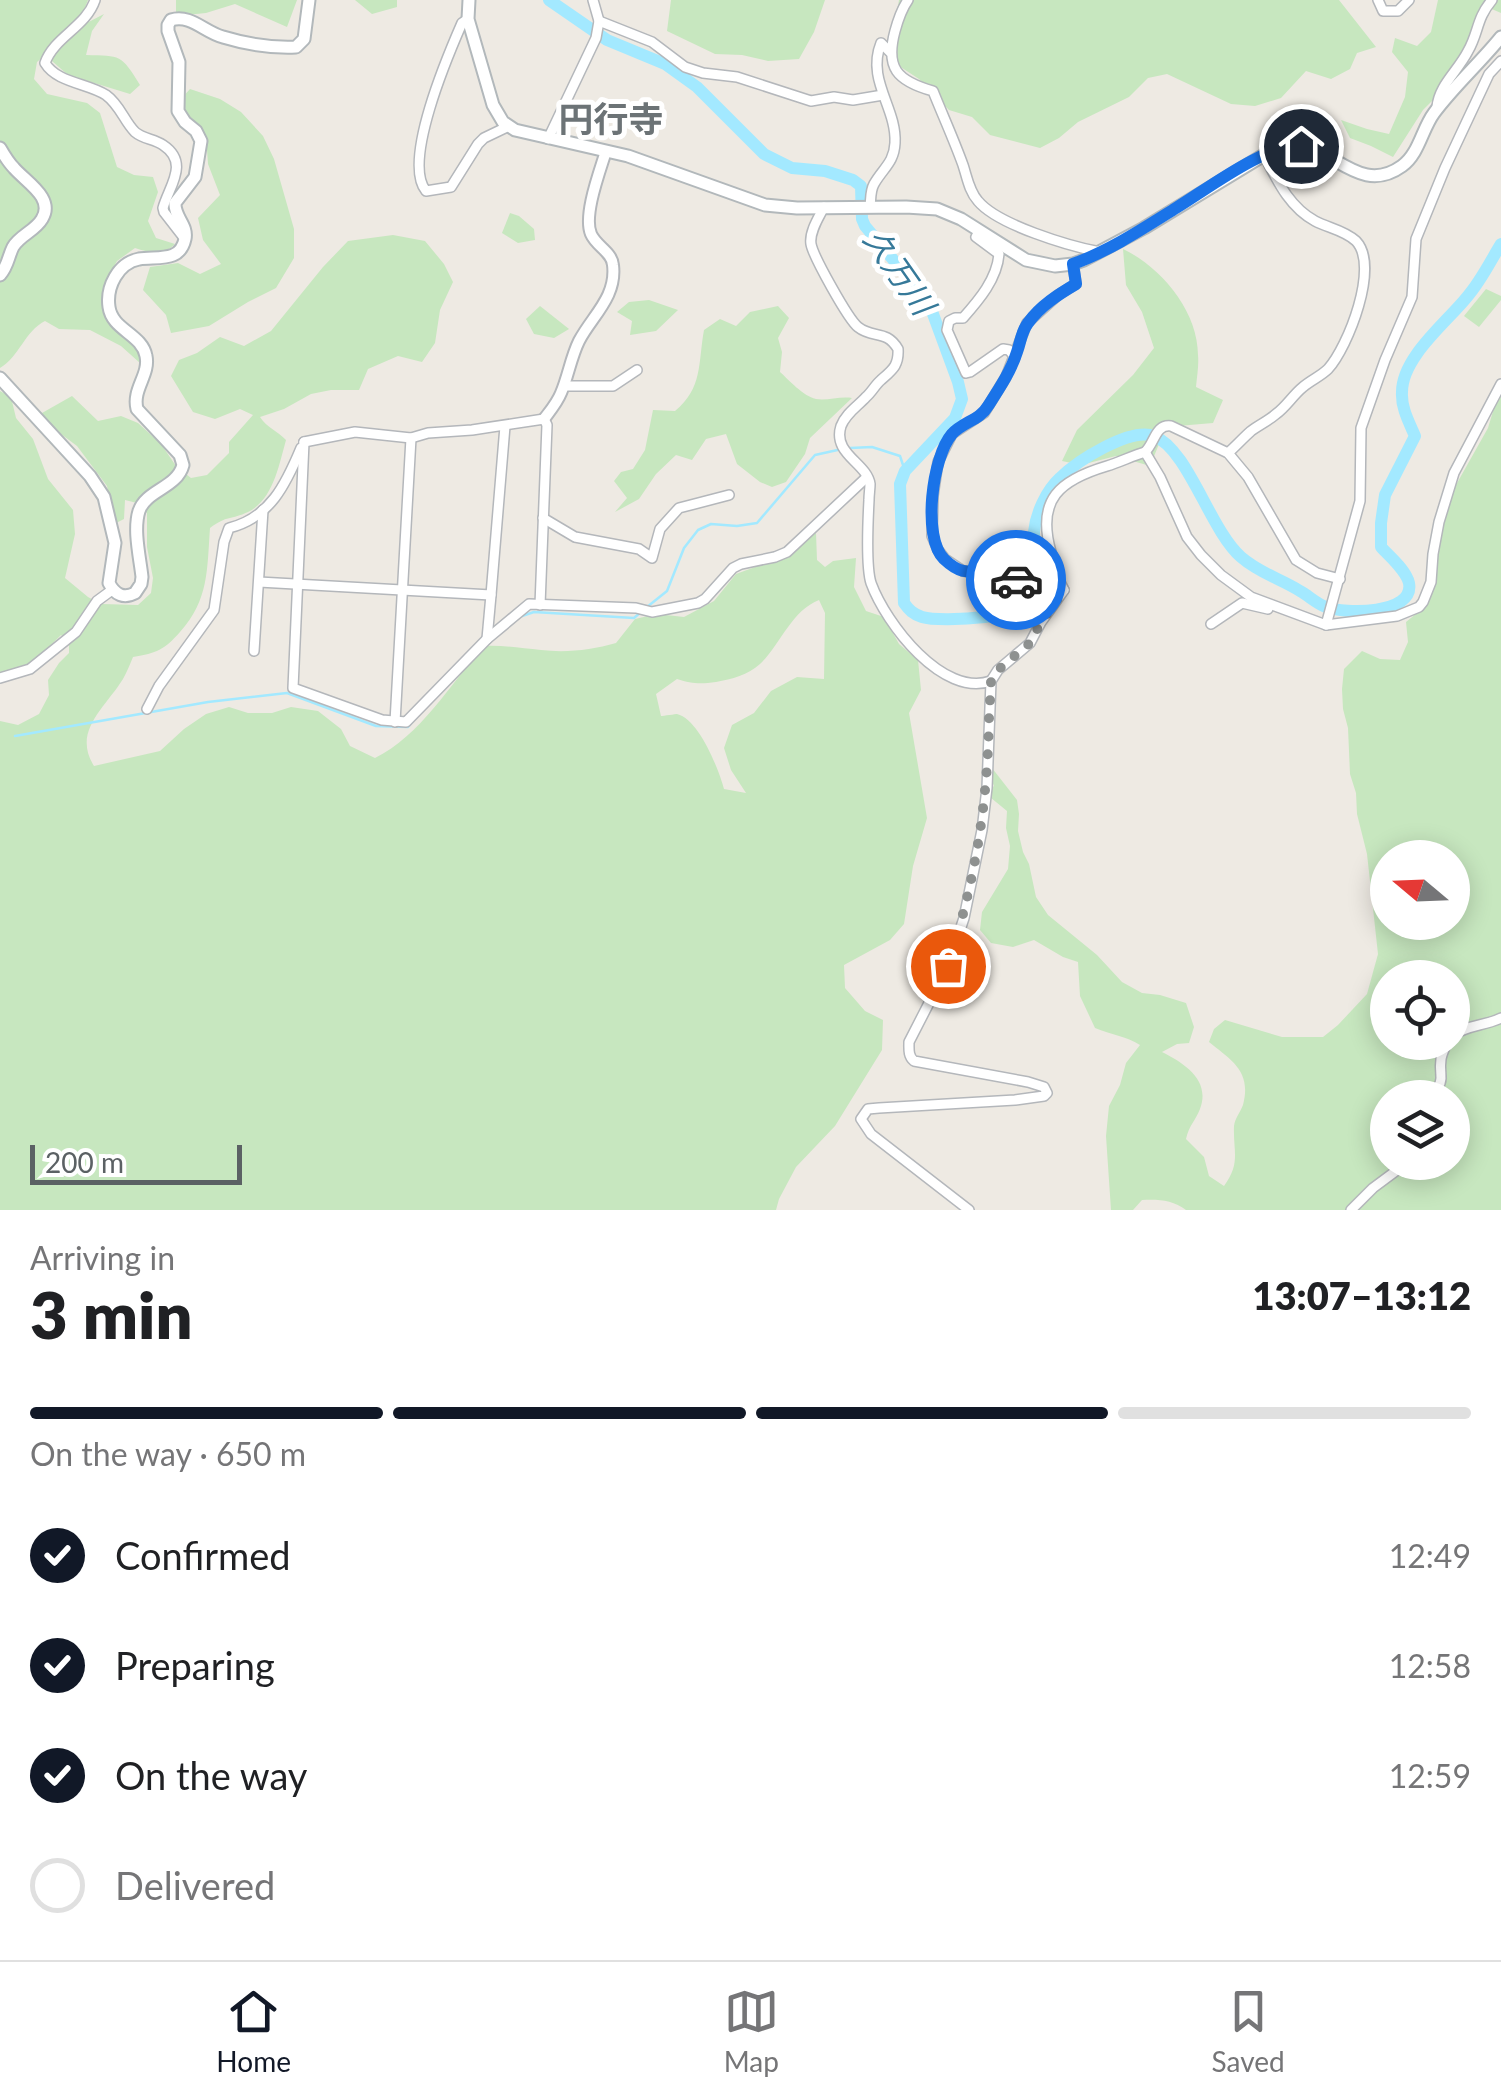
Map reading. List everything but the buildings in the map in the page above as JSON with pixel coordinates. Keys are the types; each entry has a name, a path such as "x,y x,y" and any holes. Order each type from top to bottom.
{"main road":[{"path":"0,378 90,476 104,497 115,543 109,584 112,590 130,596 139,590 142,577 139,510 178,478 184,465 180,455 137,408 135,399 147,360 140,342 112,318 108,301 116,273 134,261 174,255 185,239 175,203 195,177 201,141 178,111 178,62 168,25 171,20 182,18 219,36 296,47 304,39 309,0"},
{"path":"469,0 468,19 492,106 509,126 548,139 606,150 750,201 777,206 951,213 1026,260 1055,266 1073,264 1100,252 1264,155 1291,145 1362,174 1382,174 1402,166 1411,157 1436,110 1501,37"},
{"path":"0,148 45,200 46,207 41,221 15,244 0,275"}],"street":[{"path":"95,0 92,10 60,40 46,64 54,74 107,96 135,132 170,151 178,173 164,212 185,239"},
{"path":"548,139 597,29 594,0"},
{"path":"908,0 900,12 890,52 893,67 902,78 933,91 980,204 1058,242 1100,252"},
{"path":"1378,0 1382,11 1398,11 1409,0"},
{"path":"1436,110 1440,91 1471,46 1482,12 1492,0"},
{"path":"468,19 462,22 429,105 421,158 422,189 442,190 451,186 478,144 509,126"},
{"path":"597,29 652,42 686,67 703,73 737,78 812,101 834,96 853,100 883,95"},
{"path":"865,207 874,183 888,168 896,147 876,66 881,43 890,52"},
{"path":"1327,620 1360,501 1362,428 1412,297 1416,238 1490,74 1501,61"},
{"path":"304,442 355,432 411,438 544,419 560,398 579,341 603,308 610,288 614,266 588,228 606,150"},
{"path":"1228,452 1329,367 1352,324 1366,272 1362,250 1355,240 1304,213 1286,195 1264,155"},
{"path":"824,206 811,237 811,246 823,270 855,325 888,337 898,349 892,372 876,383 841,427 843,447 870,482 870,581 905,640 949,678 979,685 991,681"},
{"path":"979,231 976,237 999,254 998,262 986,290 963,318 949,321 948,330 966,373 1003,349 1015,357"},
{"path":"1060,591 1038,590 997,571 963,572 945,560 932,536 933,496 938,462 952,434 984,413 1006,376 1028,323 1076,284 1073,264"},
{"path":"564,386 614,386 637,370"},
{"path":"1148,450 1187,538 1200,556 1251,597 1327,620 1396,616 1423,602 1432,582 1439,522 1454,473 1501,384"},
{"path":"540,606 547,425 544,419"},
{"path":"970,1210 871,1134 860,1119 868,1110 879,1108 1015,1100 1048,1093 1044,1087 1028,1082 914,1061 909,1054 909,1042 948,966 967,903 984,816 991,681 1030,643 1060,591 1045,534 1047,514 1056,494 1080,474 1148,450 1160,428 1166,425 1181,429 1228,452 1248,477 1296,560 1317,573 1340,579"},
{"path":"487,639 505,426"},
{"path":"395,722 411,438"},
{"path":"304,442 294,688 395,722 406,722 487,639 529,604 662,611 698,603 733,568 787,552 867,477"},
{"path":"148,708 158,686 214,610 229,528 251,522 280,492 304,442"},
{"path":"543,518 574,537 639,549 652,558 660,530 679,508 729,496"},
{"path":"254,651 263,510"},
{"path":"259,582 491,595"},
{"path":"0,678 30,669 76,632 97,601 112,590"},
{"path":"1211,624 1242,603 1268,609 1276,606"},
{"path":"1470,1028 1501,1018"},
{"path":"1352,1210 1384,1180"}],"green space":[{"path":"0,0 88,0 77,28 104,14 92,31 86,55 119,59 140,85 130,94 68,75 52,61 56,46 37,62 34,79 47,94 87,103 100,113 117,167 134,175 153,177 158,192 148,221 156,238 175,244 156,252 135,248 117,261 104,285 106,305 139,348 140,363 121,346 90,330 59,329 45,321 0,368"},
{"path":"176,0 297,0 287,27 235,4 206,13 176,16"},
{"path":"355,0 397,0 397,7 372,14"},
{"path":"671,0 825,0 799,59 768,61 715,54 667,31"},
{"path":"899,0 1339,0 1376,47 1357,53 1350,69 1331,79 1306,71 1281,98 1255,106 1231,104 1167,74 1148,78 1129,97 1078,122 1040,148 990,135 972,117 949,110 919,79 896,64 892,43"},
{"path":"1438,0 1501,0 1501,13 1487,7 1441,92 1423,110 1393,157 1350,138 1341,120 1389,134 1405,97 1408,72 1392,52 1395,38 1417,46 1431,32"},
{"path":"190,89 220,99 241,112 263,136 274,159 294,229 294,258 276,288 209,326 171,333 166,315 143,290 150,267 178,263 200,274 221,264 203,240 198,218 220,195 208,164 206,136 186,119 179,101"},
{"path":"510,213 534,229 535,240 518,243 502,233"},
{"path":"393,235 425,241 453,282 440,310 435,343 422,362 398,356 368,369 359,390 311,394 260,417 286,440 269,491 248,512 210,528 205,583 196,608 164,647 133,657 123,679 94,720 88,753 94,766 160,751 206,714 229,707 248,713 272,713 291,707 318,711 341,729 350,746 375,758 421,723 483,646 569,651 616,643 635,619 657,614 684,617 714,601 736,574 790,554 816,533 817,560 825,567 833,561 856,558 854,587 866,611 884,617 899,644 918,660 921,690 909,713 927,818 913,866 904,924 890,940 844,965 845,988 865,1011 883,1020 882,1050 835,1126 796,1167 776,1210 0,1210 0,721 18,725 39,714 49,695 48,680 69,653 69,643 61,635 30,666 0,673 0,391 11,397 16,418 33,439 48,479 73,510 75,534 65,578 101,604 138,605 151,593 153,578 147,547 147,513 137,503 125,500 124,519 114,524 107,486 77,446 49,425 42,413 72,396 98,421 121,416 138,423 191,478 207,475 229,453 229,442 253,415 240,409 215,419 193,412 171,376 179,360 220,337 244,346 271,331 348,241","holes":["819,600 825,613 824,679 797,677 771,691 754,713 732,725 724,748 731,770 746,793 724,789 713,758 693,725 677,714 661,716 656,694 677,679 706,683 745,674 760,664 809,605"]},
{"path":"1123,249 1151,267 1175,292 1192,322 1196,339 1196,387 1223,400 1213,423 1166,427 1150,466 1116,456 1081,465 1062,461 1077,430 1133,375 1154,348 1142,312 1126,285"},
{"path":"1486,289 1501,296 1501,300 1479,327 1464,316"},
{"path":"649,300 678,310 656,331 630,335 632,321 617,312 629,302"},
{"path":"540,306 569,329 554,338 534,334 526,319"},
{"path":"778,306 789,318 778,338 782,352 780,372 811,397 852,398 810,438 805,454 786,482 772,487 737,464 726,434 706,439 692,460 676,455 656,474 639,499 615,512 627,498 614,481 621,472 633,469 645,450 653,410 675,411 695,384 704,330 720,319 736,326 750,312"},
{"path":"1501,396 1501,1210 1186,1210 1171,1202 1142,1200 1133,1210 1111,1210 1106,1136 1109,1106 1126,1063 1140,1045 1095,1028 1080,996 1078,962 1034,940 1013,947 991,943 980,930 982,912 1008,869 1010,846 1007,811 985,793 994,786 989,774 992,768 1017,800 1023,852 1036,897 1048,915 1097,955 1122,982 1142,993 1186,1003 1194,1027 1189,1043 1162,1052 1187,1067 1199,1081 1200,1109 1186,1139 1204,1157 1209,1176 1224,1186 1234,1164 1234,1126 1245,1093 1238,1068 1209,1042 1214,1029 1225,1020 1282,1037 1323,1037 1367,994 1370,983 1370,1060 1470,1060 1470,960 1376,960 1376,940 1470,940 1470,840 1370,840 1370,881 1350,774 1342,689 1344,669 1362,651 1380,659 1400,660 1408,642 1406,622 1422,609 1452,492"}],"waterway":[{"name":"久万川","path":"549,0 607,40 665,64 697,87 764,154 792,168 825,171 861,186 865,226 922,294 933,314 962,399 955,418 905,471 900,484 904,603 922,617 987,617 1038,604 1047,588 1034,532 1046,496 1078,463 1118,441 1144,435 1154,436 1178,457 1230,545 1255,567 1335,609 1376,610 1401,601 1408,594 1409,583 1381,547 1381,523 1385,495 1415,436 1403,404 1404,379 1417,353 1472,291 1501,244"},
{"path":"850,448 872,447 900,456 905,471"},
{"path":"647,607 667,591 684,548 698,530 711,524 757,523 815,455 842,449"},
{"path":"522,616 534,612 634,618 641,612"},
{"path":"15,736 208,702 287,693 376,726 408,727 412,722"}],"way so far":[{"path":"948,966 964,918 982,830 991,681 1030,643 1064,590 1038,590 1016,580"}],"district":[{"name":"円行寺","path":"611,118"}],"route":[{"path":"1016,580 997,571 963,572 938,550 932,536 933,496 938,462 952,434 984,413 1018,352 1028,323 1076,284 1073,264 1144,228 1264,155 1291,145 1301,146"}]}
